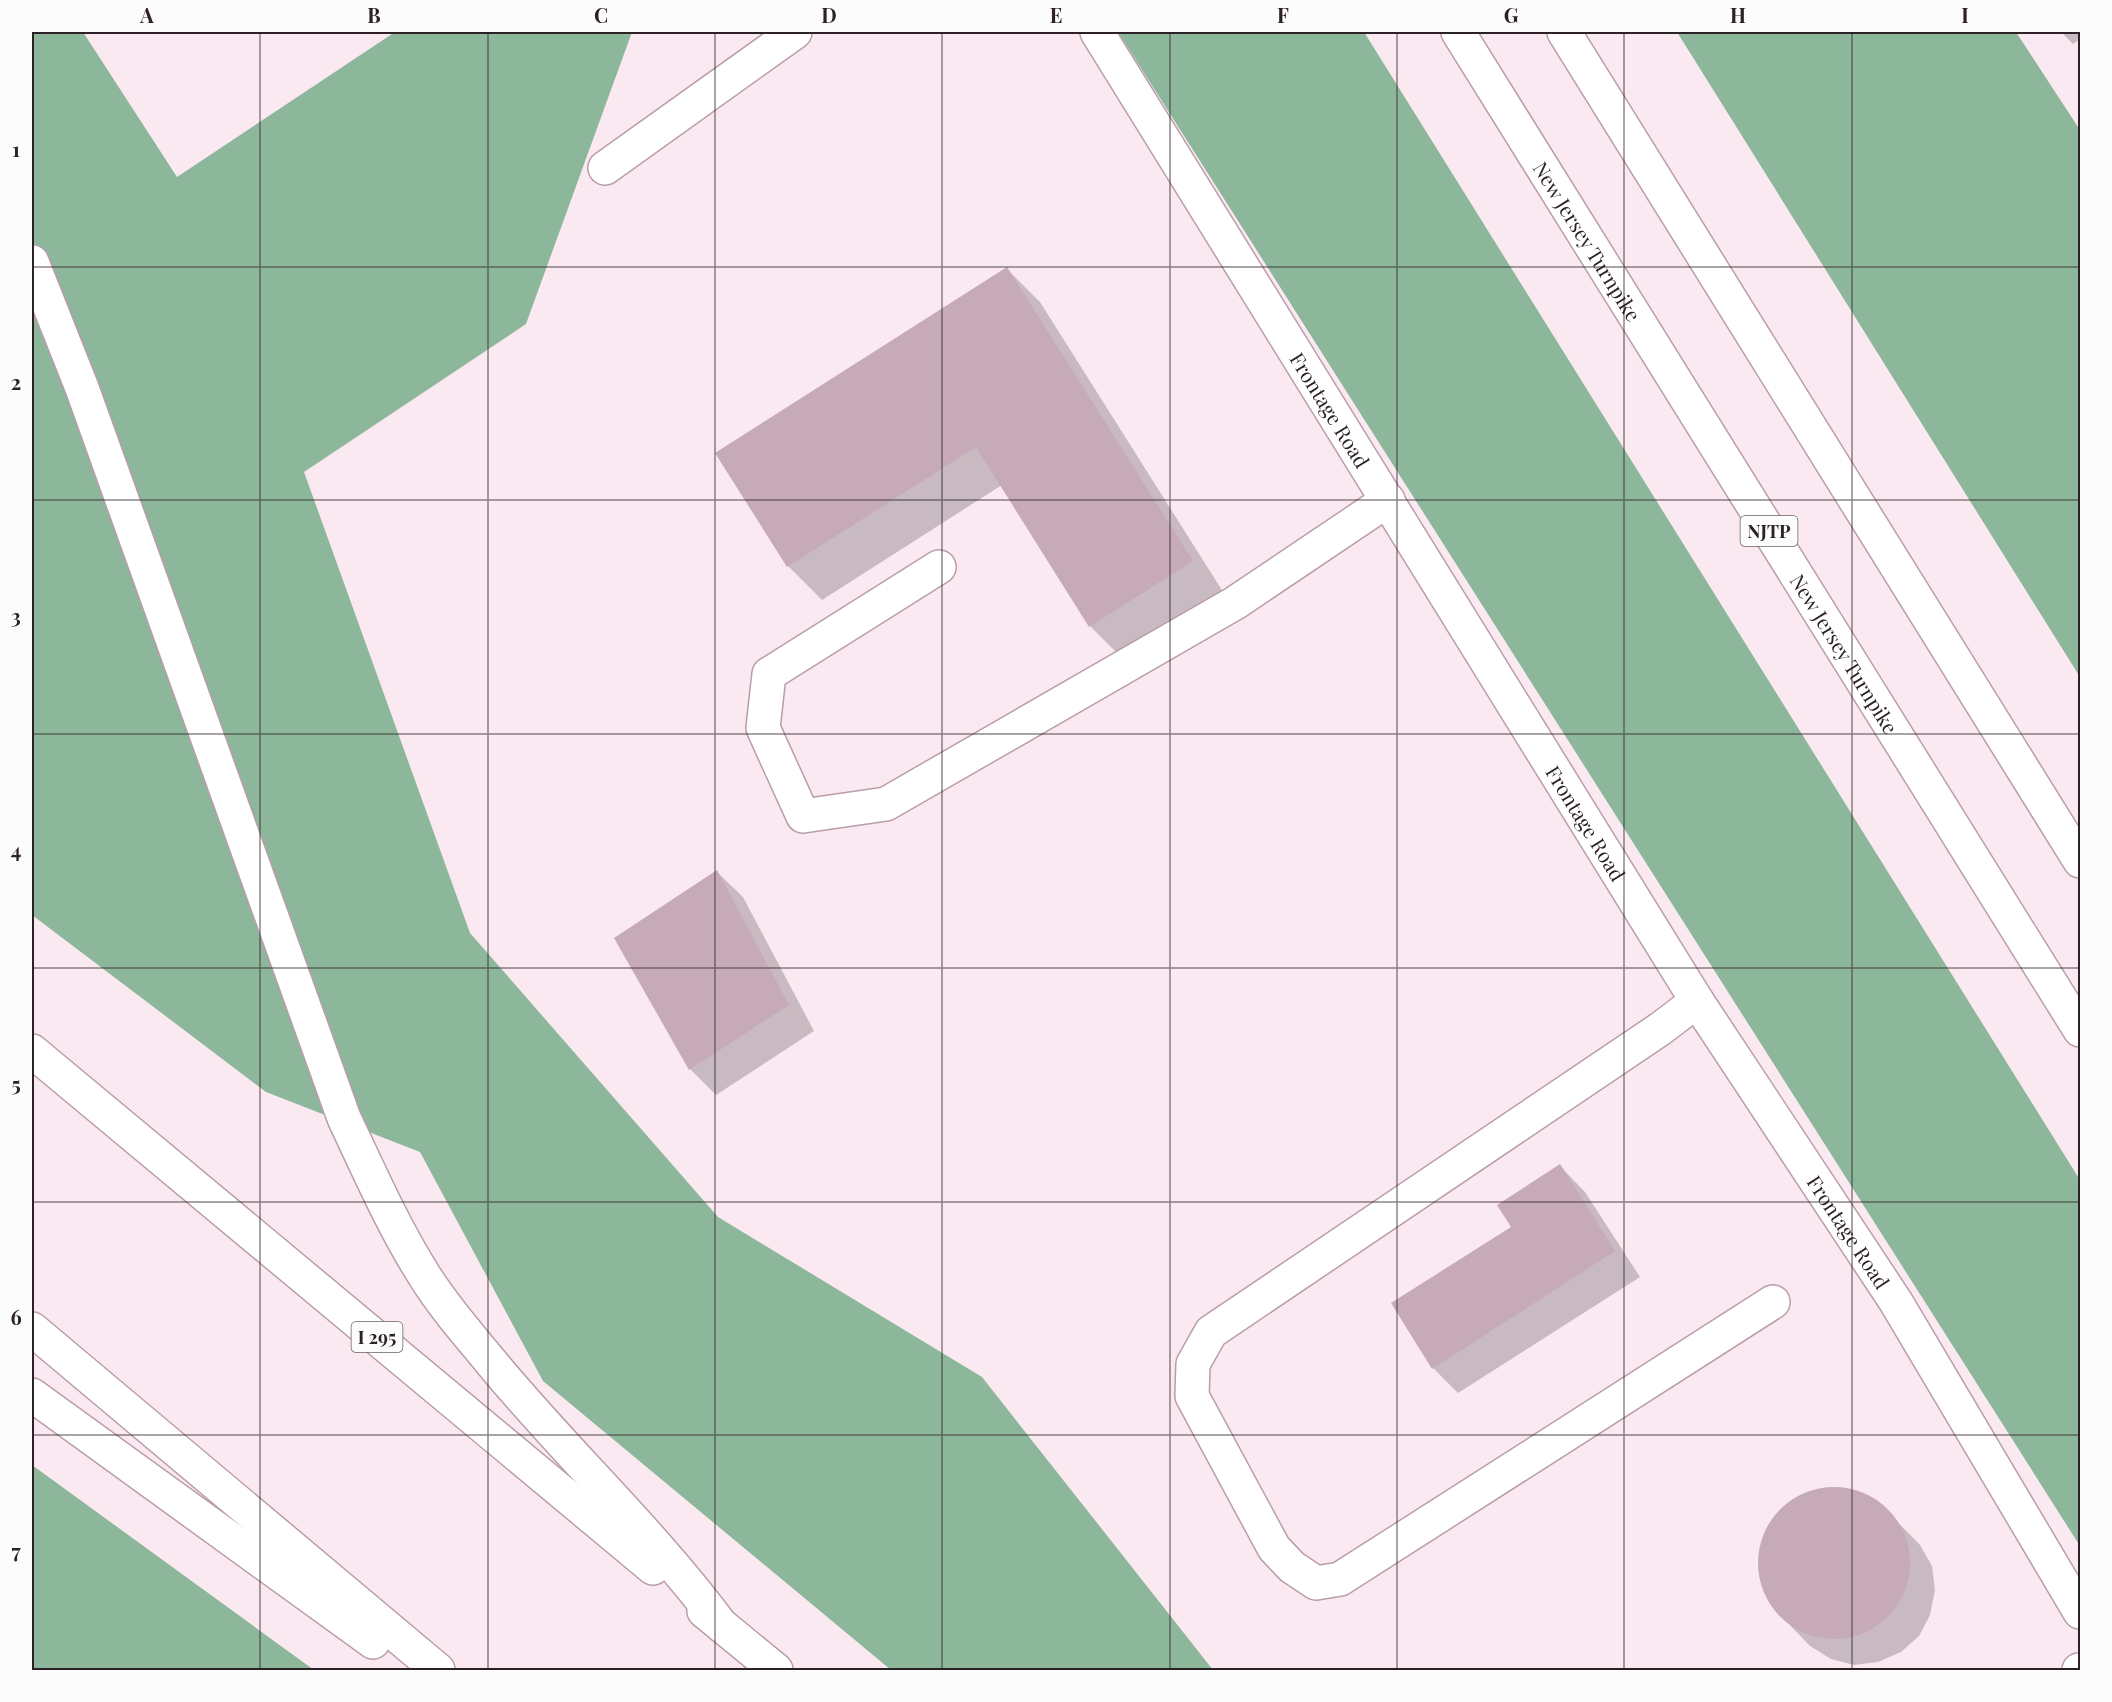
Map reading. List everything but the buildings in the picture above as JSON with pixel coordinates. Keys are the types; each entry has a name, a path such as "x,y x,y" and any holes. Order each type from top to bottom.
{"main road":[{"path":"605,168 795,32"},
{"name":"Frontage Road","path":"1097,32 1697,1001 1884,1284 2080,1612"},
{"name":"New Jersey Turnpike","path":"1458,32 2080,1030"},
{"path":"1564,32 2080,861"},
{"path":"32,262 82,388 344,1118 377,1188 424,1276 464,1330 516,1392 694,1589 721,1625"},
{"path":"939,567 769,674 764,728 803,816 886,804 1235,603 1388,500"},
{"path":"1697,1001 1660,1029 1210,1332 1193,1364 1192,1396 1274,1548 1292,1567 1316,1583 1340,1579 1773,1302"},
{"name":"I 295","path":"32,1051 776,1671"},
{"path":"32,1329 438,1671"},
{"path":"32,1395 413,1671"}],"green space":[{"path":"32,32 83,32 177,177 395,32 632,32 526,324 304,472 470,933 718,1217 982,1377 1213,1670 891,1670 543,1381 420,1152 266,1092 32,915"},
{"path":"1118,32 1364,32 2080,1180 2080,1546"},
{"path":"1677,32 2016,32 2080,130 2080,677"},
{"path":"32,1465 314,1670 32,1670"}]}
